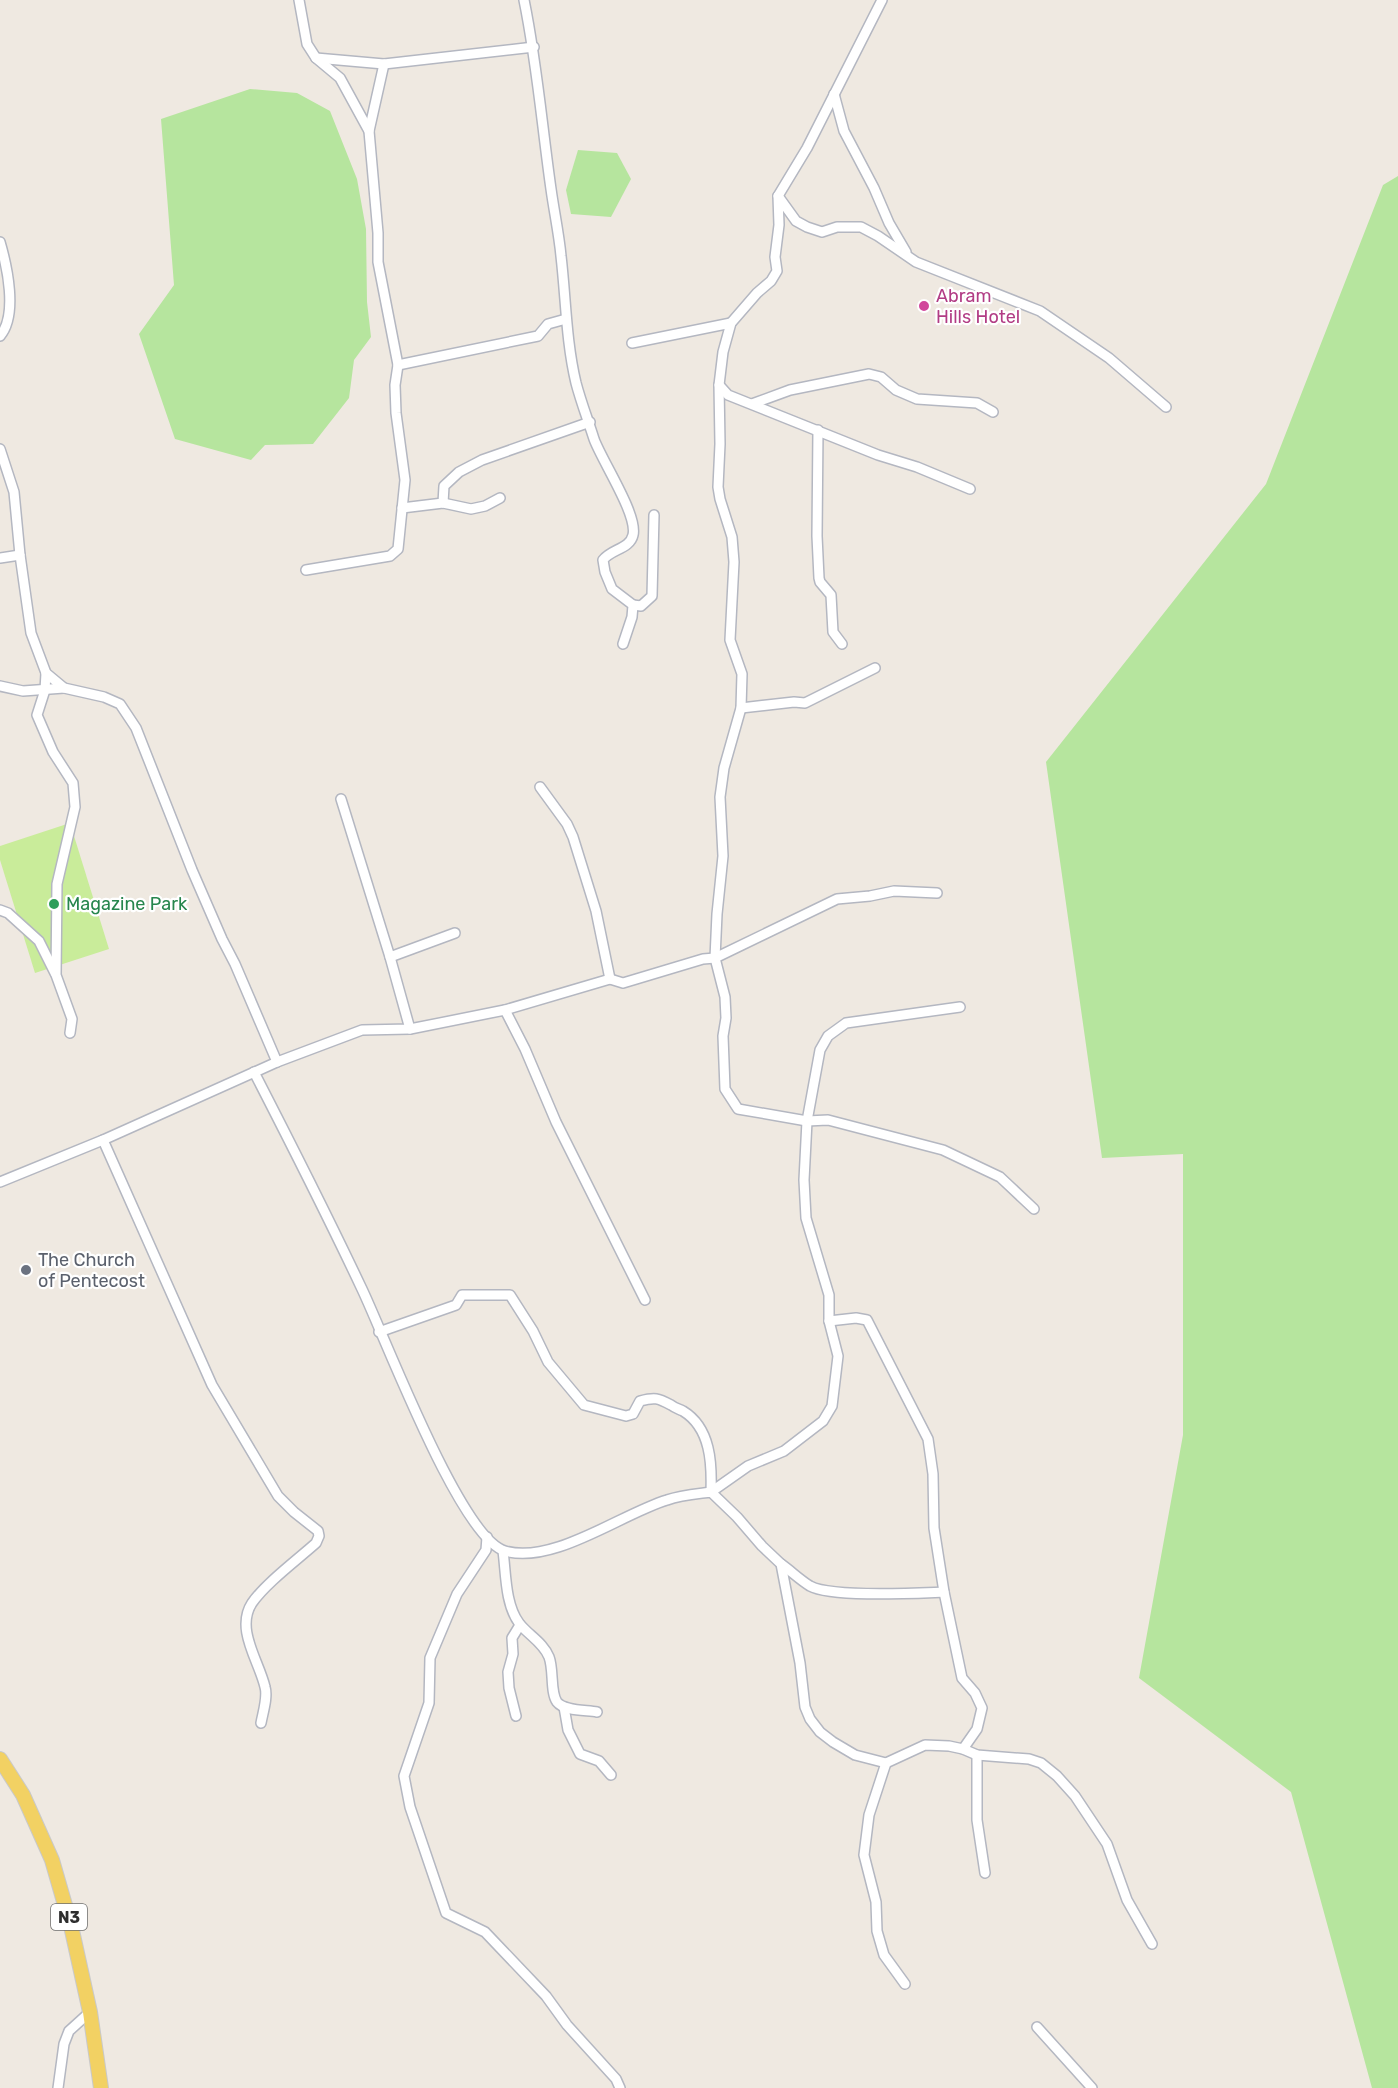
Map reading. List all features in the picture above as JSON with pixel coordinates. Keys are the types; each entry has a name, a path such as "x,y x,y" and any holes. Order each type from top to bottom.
{"main road":[{"name":"N3","path":"0,1759 23,1795 52,1860 71,1926 90,2012 101,2088"}],"street":[{"path":"299,0 307,44 316,58 340,78 369,131"},
{"path":"524,0 534,47 561,254 571,363 594,440 629,513 633,527 633,536 627,545 608,553 603,560 605,572 612,589 633,605 641,606 652,596 654,515"},
{"path":"882,0 807,148 778,196 775,257 777,271 771,281 756,293 731,323 723,352 718,405 720,444 718,487 734,562 730,640 742,674 741,708 724,768 720,797 723,856 717,914 716,957 725,997 726,1018 723,1036 725,1089 738,1109 807,1121 828,1120 943,1150 1000,1177 1034,1209"},
{"path":"316,58 384,64 534,47"},
{"path":"306,570 390,556 398,549 405,480 396,413 395,385 398,365 378,262 378,233 369,131 384,64"},
{"path":"834,94 844,131 874,188 889,223 909,257"},
{"path":"778,196 796,221 807,226 822,232 837,227 861,227 909,257 956,279 1040,311 1109,358 1166,406"},
{"path":"0,242 7,265 9,309 7,325 0,336"},
{"path":"398,365 538,336 548,324 566,319"},
{"path":"632,343 731,323"},
{"path":"752,404 790,390 874,374 896,390 917,399 977,403 993,412"},
{"path":"719,385 728,395 970,489"},
{"path":"718,405 728,395"},
{"path":"442,504 444,486 459,472 506,451 590,422"},
{"path":"818,430 819,578 831,595 833,632 842,644"},
{"path":"0,449 15,492 20,555 31,633 46,673 45,690 37,715 53,752 73,783 75,807 57,884 56,975"},
{"path":"402,508 442,504 471,509 485,506 500,498"},
{"path":"0,558 20,555"},
{"path":"622,644 632,616 633,605"},
{"path":"741,708 794,702 805,704 875,668"},
{"path":"46,673 64,688"},
{"path":"0,686 23,692 64,688 120,704 136,728 192,870 277,1062"},
{"path":"540,787 567,824 573,837 596,911 610,979"},
{"path":"341,799 410,1029"},
{"path":"0,1182 103,1140 277,1062 362,1030 410,1029 505,1010 610,979 623,983 716,957 837,899 894,891 937,893"},
{"path":"0,910 8,913 39,941 56,975 72,1019 70,1033"},
{"path":"390,957 455,933"},
{"path":"254,1072 363,1291 379,1332 437,1456 465,1507 487,1537 503,1551 542,1552 571,1542 666,1500 711,1492 748,1466 784,1451 828,1416 835,1393 838,1356 830,1321 829,1295 806,1218 804,1180 807,1121 820,1050 828,1036 846,1023 960,1007"},
{"path":"505,1010 525,1049 556,1122 645,1300"},
{"path":"103,1140 212,1385 278,1496 318,1531 319,1536 316,1543 264,1591 246,1615 246,1630 266,1689 261,1723"},
{"path":"379,1332 456,1305 462,1295 510,1295 533,1331 548,1362 584,1405 626,1416 633,1414 640,1401 662,1399 686,1412 707,1442 712,1461 711,1492 781,1564 811,1586 855,1593 944,1592"},
{"path":"830,1321 856,1318 867,1320 928,1439 933,1474 934,1528 944,1592 962,1678 975,1693 982,1708 977,1729 963,1749"},
{"path":"487,1537 486,1550 457,1594 430,1658 429,1703 404,1776 410,1807 446,1912 485,1932 546,1996 567,2025 616,2079 620,2088"},
{"path":"503,1551 510,1602 515,1618 539,1642 548,1655 558,1704 597,1712"},
{"path":"781,1564 800,1663 805,1707 810,1719 832,1742 855,1755 886,1763 925,1745 949,1746 977,1755 1029,1759 1041,1763 1057,1776 1075,1796 1107,1844 1127,1900 1152,1944"},
{"path":"516,1716 509,1688 508,1672 513,1654 513,1633 520,1625"},
{"path":"564,1707 568,1730 580,1754 599,1761 611,1775"},
{"path":"977,1755 977,1820 985,1873"},
{"path":"886,1763 869,1815 864,1855 876,1902 877,1931 884,1955 905,1984"},
{"path":"58,2088 64,2043 69,2031 90,2012"},
{"path":"1037,2027 1092,2088"}],"green space":[{"path":"250,89 297,93 330,111 357,179 366,229 367,302 371,337 354,360 349,398 313,444 265,445 251,460 175,439 139,334 174,285 161,119"},
{"path":"578,150 617,153 631,179 611,217 571,214 566,190"},
{"path":"1398,176 1398,2088 1372,2088 1291,1792 1139,1678 1183,1435 1183,1154 1102,1158 1046,762 1266,484 1383,185"},
{"name":"Magazine Park","path":"70,823 109,949 35,973 0,860 0,846"}],"place":[{"name":"Abram Hills Hotel","path":"924,306"},
{"name":"Magazine Park","path":"54,904"},
{"name":"The Church of Pentecost","path":"26,1270"}]}
